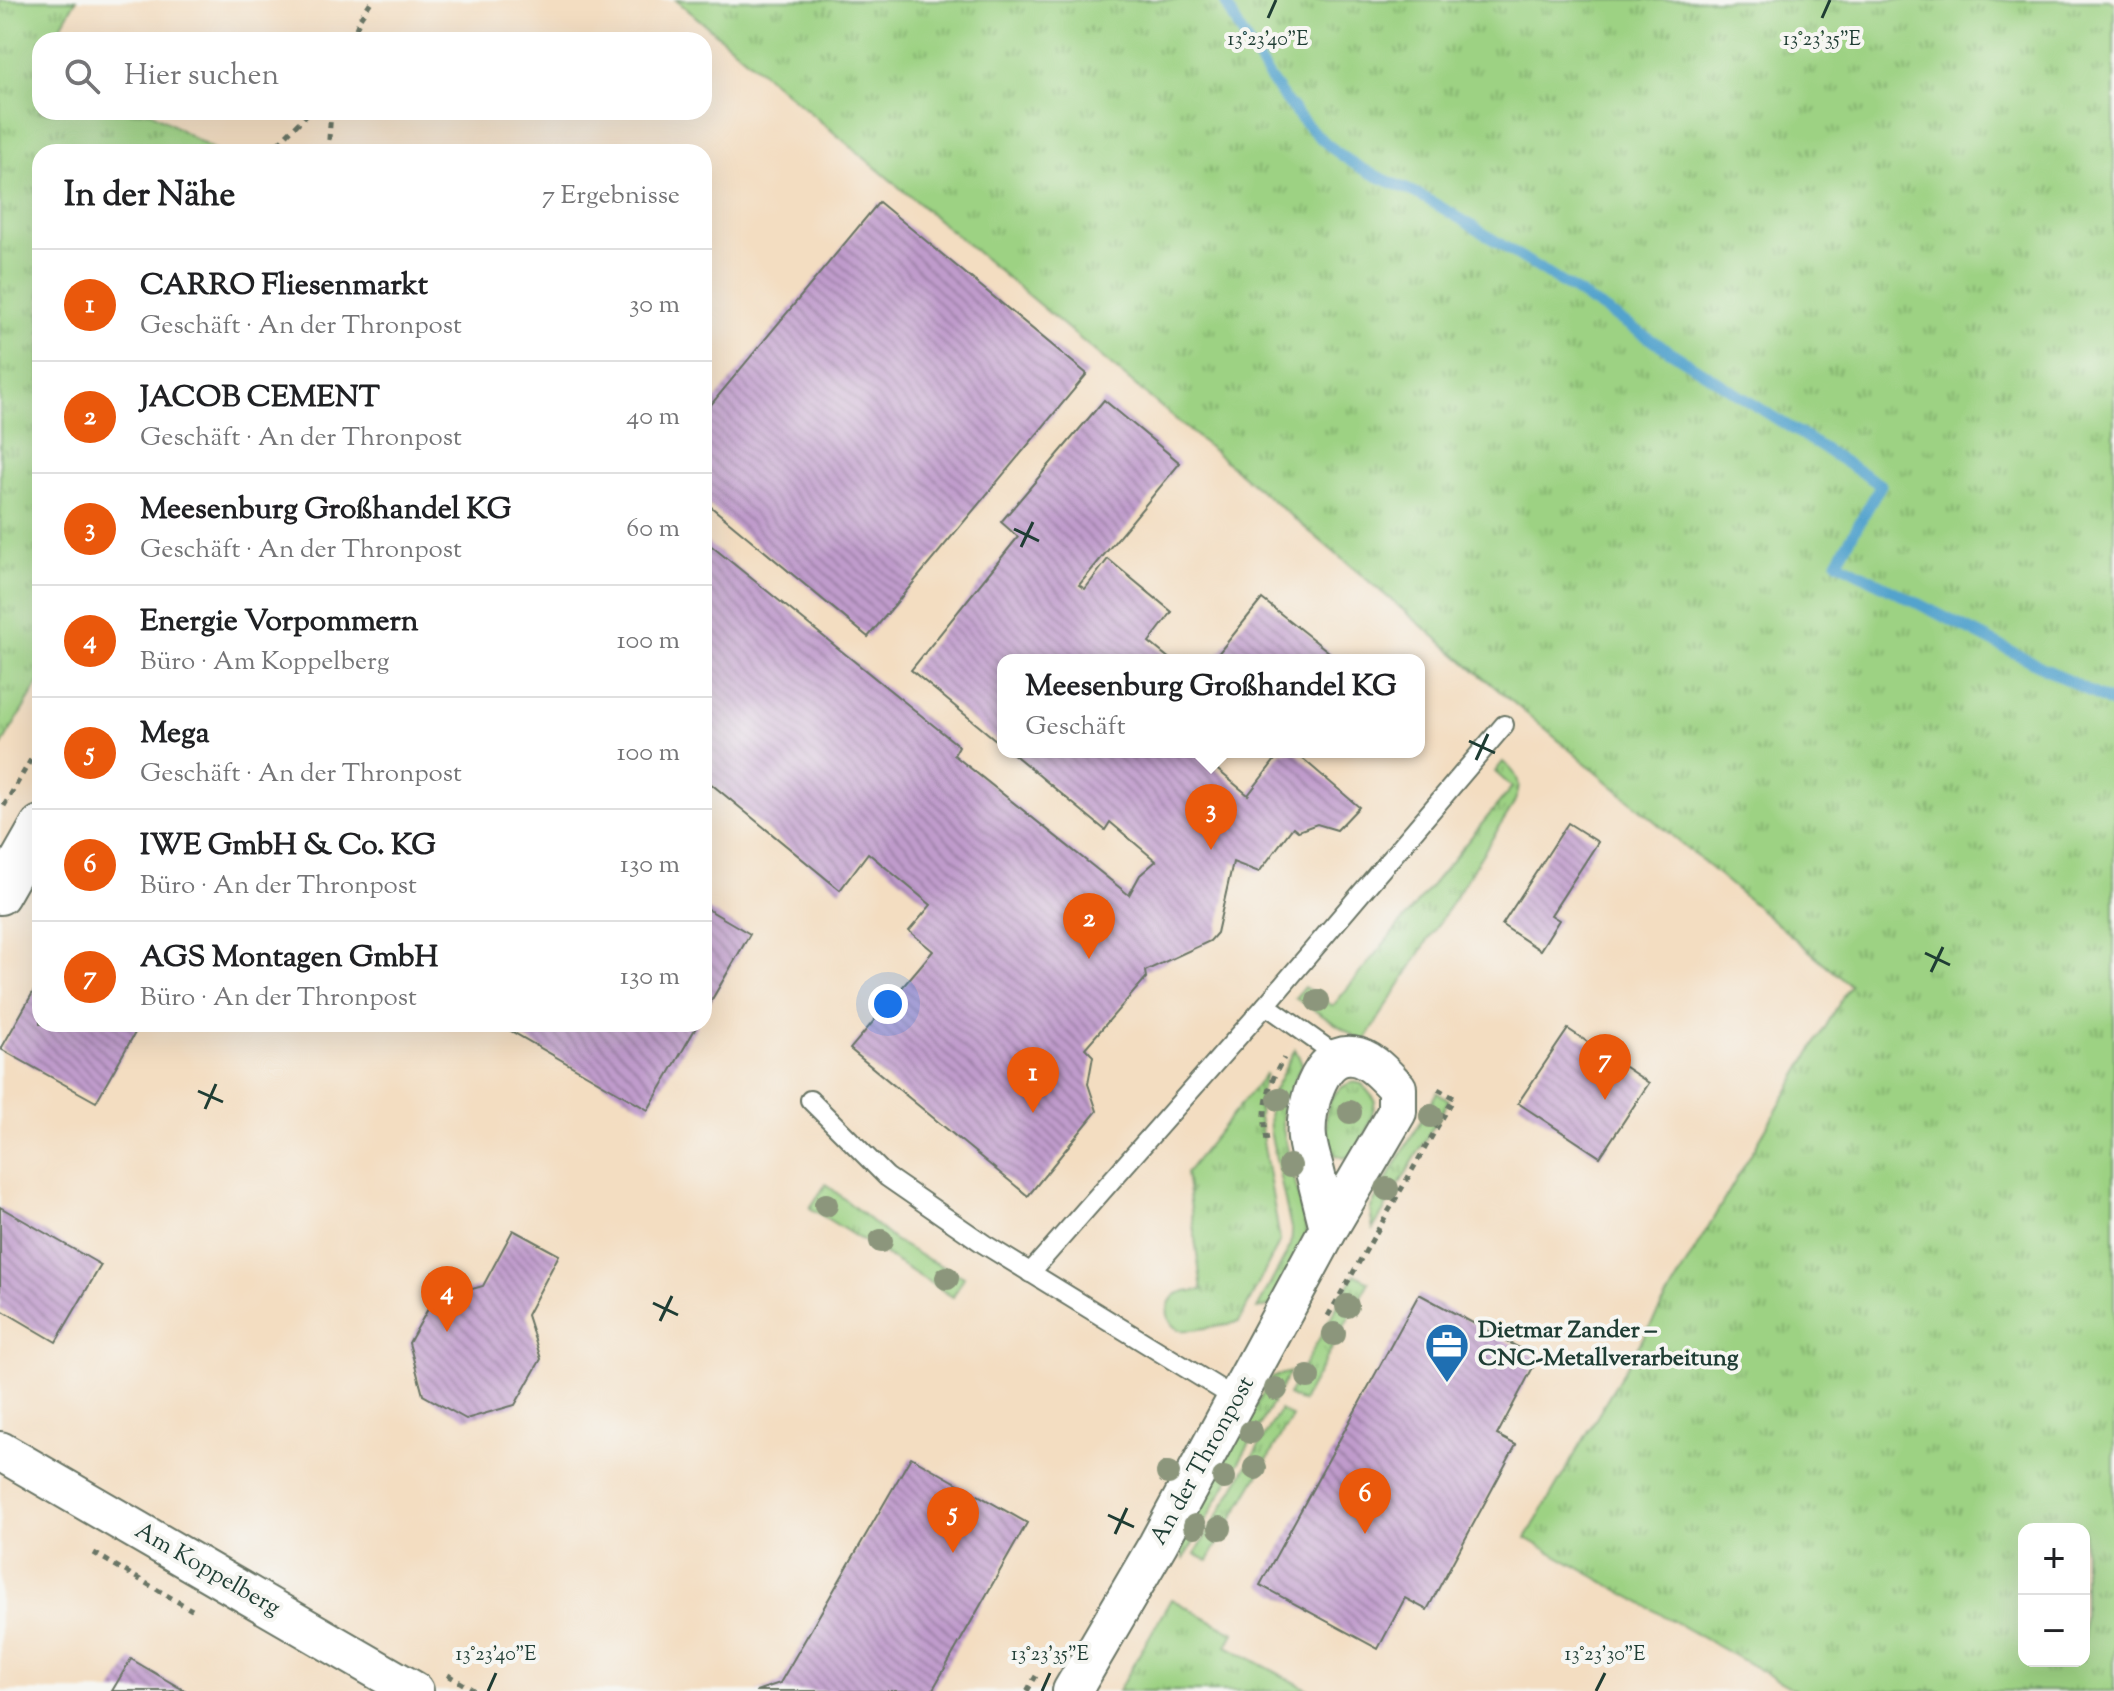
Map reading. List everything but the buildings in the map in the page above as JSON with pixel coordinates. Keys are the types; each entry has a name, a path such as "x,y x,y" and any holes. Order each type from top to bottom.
{"street":[{"path":"0,895 32,839"},
{"name":"An der Thronpost","path":"1072,1691 1151,1556 1329,1228 1397,1112 1397,1088 1373,1064 1354,1056 1339,1057"},
{"path":"1329,1228 1307,1139 1307,1112 1324,1070 1339,1057"},
{"name":"Am Koppelberg","path":"0,1451 414,1691"}],"lane":[{"path":"1030,1273 1266,1005 1504,725"},
{"path":"1266,1005 1339,1057"},
{"path":"810,1100 887,1177 984,1244 1238,1400"}],"path":[{"path":"355,32 372,0"},
{"path":"278,144 301,120"},
{"path":"329,144 330,120"},
{"path":"0,814 32,758"}],"green space":[{"path":"0,0 76,0 58,32 32,32 32,120 164,120 204,144 32,144 32,694 0,748"},
{"path":"676,0 2109,0 2114,3 2114,1691 1797,1691 1526,1538 1850,985"},
{"path":"1503,762 1514,773 1519,788 1512,807 1364,1042 1295,998 1304,987 1333,1006 1512,787 1495,772"},
{"path":"1295,1049 1302,1063 1282,1109 1282,1125 1307,1234 1274,1306 1257,1309 1291,1245 1292,1233 1270,1131 1269,1109 1273,1092"},
{"path":"1266,1073 1259,1117 1280,1241 1239,1322 1181,1330 1169,1319 1169,1303 1177,1294 1202,1290 1186,1173"},
{"path":"1353,1082 1362,1084 1375,1100 1370,1123 1360,1143 1352,1156 1343,1158 1334,1154 1326,1122 1327,1112 1334,1094"},
{"path":"1437,1092 1449,1100 1373,1229 1370,1209"},
{"path":"826,1184 894,1240 964,1277 953,1297 810,1208"},
{"path":"1355,1274 1369,1282 1302,1402 1288,1395"},
{"path":"1290,1372 1184,1559 1177,1544 1272,1377"},
{"path":"1280,1410 1292,1417 1208,1561 1195,1554"},
{"path":"1171,1599 1234,1633 1227,1646 1311,1691 1118,1691"}],"waterway":[{"path":"1224,0 1279,92 1334,150 1363,169 1417,194 1464,221 1881,485 1837,562 2114,704"}],"place":[{"name":"Meesenburg Großhandel KG","path":"1211,850"},
{"name":"JACOB CEMENT","path":"1089,959"},
{"name":"AGS Montagen GmbH","path":"1605,1100"},
{"name":"CARRO Fliesenmarkt","path":"1033,1113"},
{"name":"Energie Vorpommern","path":"447,1332"},
{"name":"Dietmar Zander – CNC-Metallverarbeitung","path":"1447,1384"},
{"name":"IWE GmbH & Co. KG","path":"1365,1534"},
{"name":"Mega","path":"953,1553"}]}
